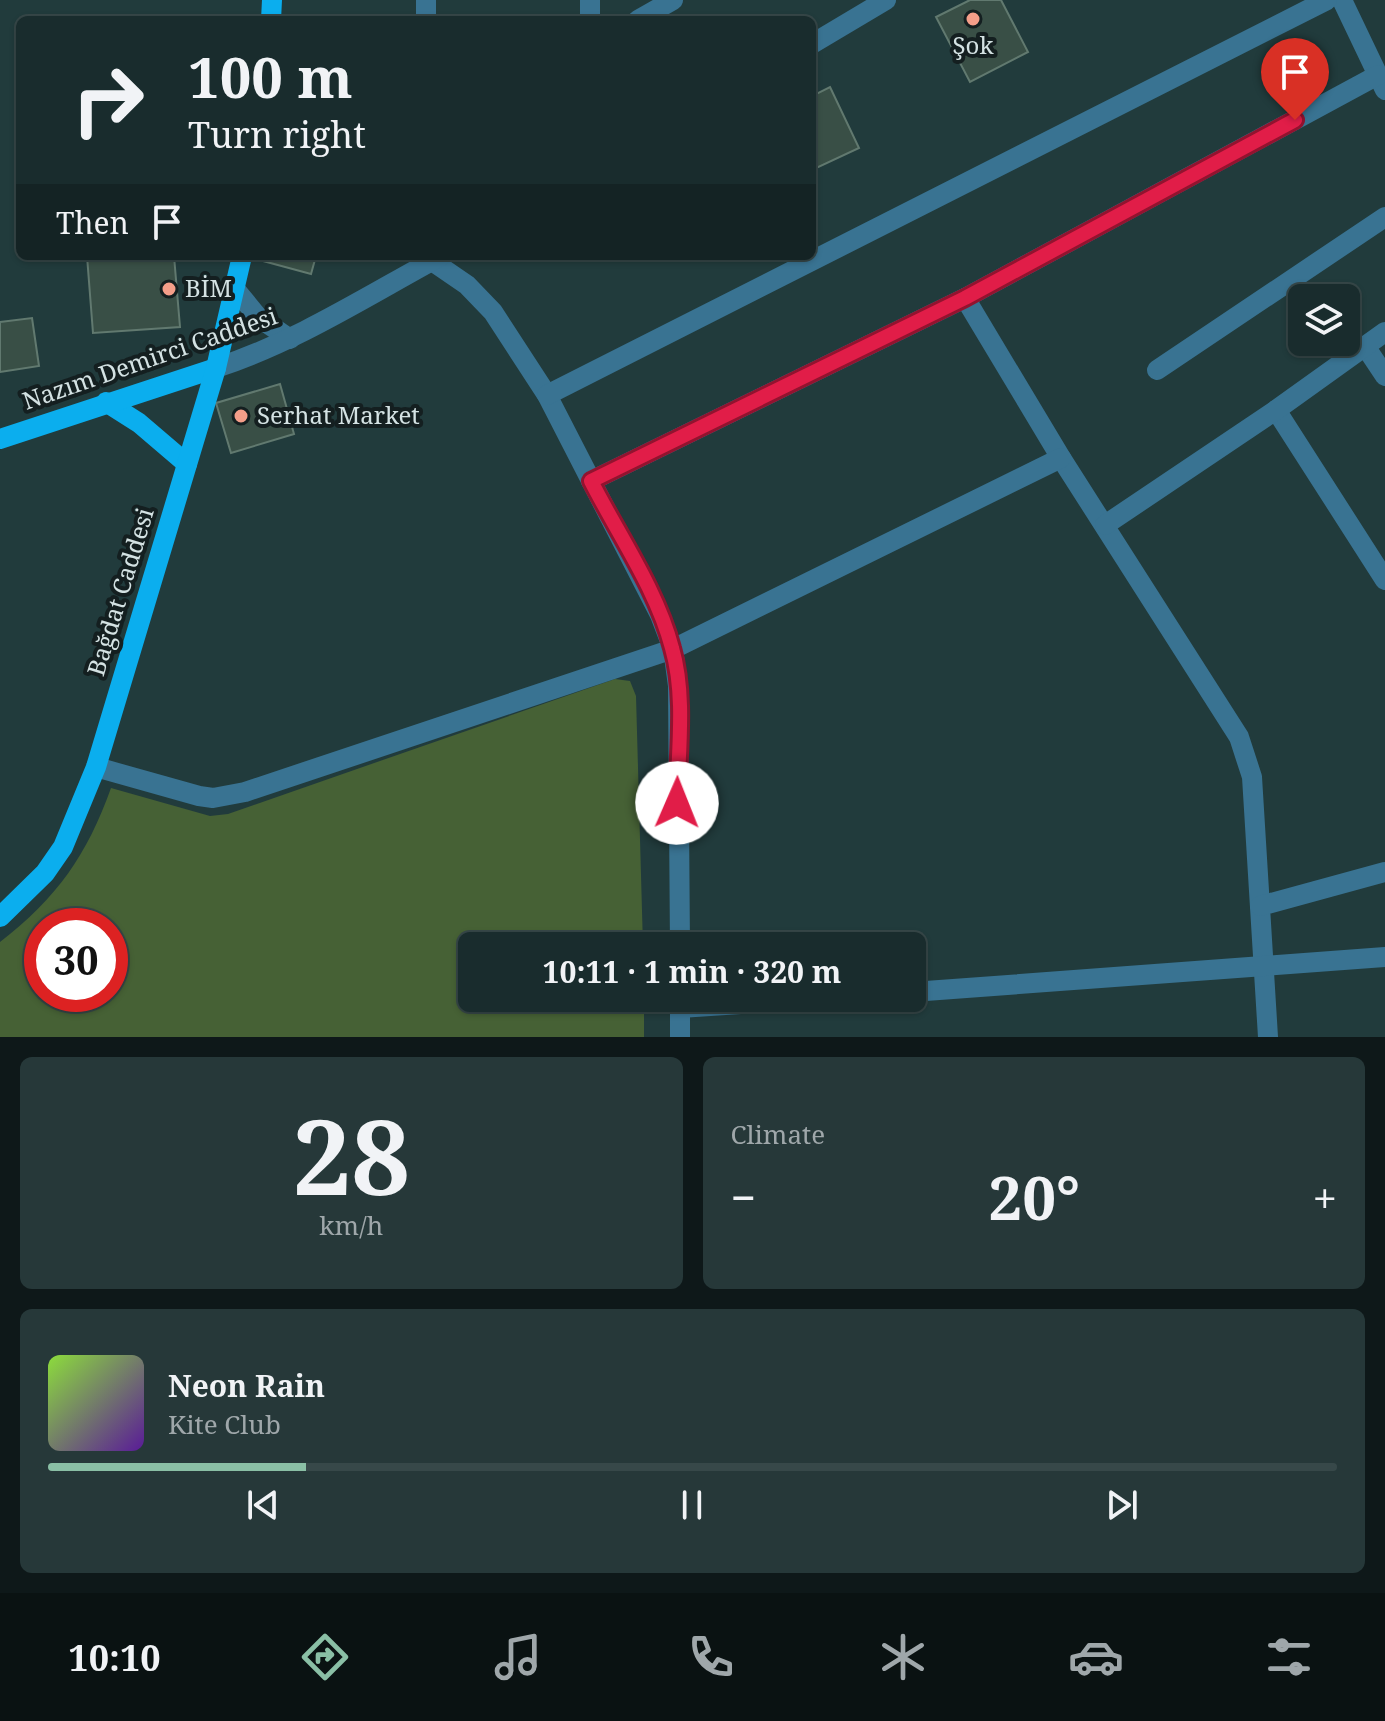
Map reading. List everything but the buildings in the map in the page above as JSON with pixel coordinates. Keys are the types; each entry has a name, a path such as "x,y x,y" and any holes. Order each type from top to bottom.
{"main road":[{"name":"Bağdat Caddesi","path":"0,917 45,873 63,847 96,767 216,368 241,260"},
{"name":"Nazım Demirci Caddesi","path":"0,439 216,368"},
{"path":"106,402 139,423 187,464"}],"street":[{"path":"645,16 673,0"},
{"path":"816,42 886,0"},
{"path":"816,259 1327,0"},
{"path":"591,481 965,298 1382,82 1342,0"},
{"path":"1157,370 1385,217"},
{"name":"Nazım Demirci Caddesi","path":"216,368 290,339 431,260"},
{"path":"437,260 493,312 547,395 660,615 673,649 678,686 680,932"},
{"path":"547,395 814,260"},
{"path":"235,289 258,317 290,339"},
{"path":"965,298 1061,458 1239,737 1247,756 1252,777 1268,1037"},
{"path":"1105,525 1385,332"},
{"path":"1365,346 1385,376"},
{"path":"1276,410 1385,580"},
{"path":"96,767 199,796 228,796 673,649 1061,458"},
{"path":"1260,906 1385,872"},
{"path":"926,991 1385,957"},
{"path":"680,1012 680,1037"}],"green space":[{"path":"615,679 630,681 636,696 643,932 458,932 458,1012 644,1012 644,1037 0,1037 0,942 24,921 24,1012 128,1012 128,908 39,908 80,855 111,788 210,816 228,814"}],"place":[{"name":"Şok","path":"973,19"},
{"name":"BİM","path":"169,289"},
{"name":"Serhat Market","path":"241,416"}],"route":[{"path":"677,803 678,686 673,649 660,615 591,481 965,298 1295,120"}]}
